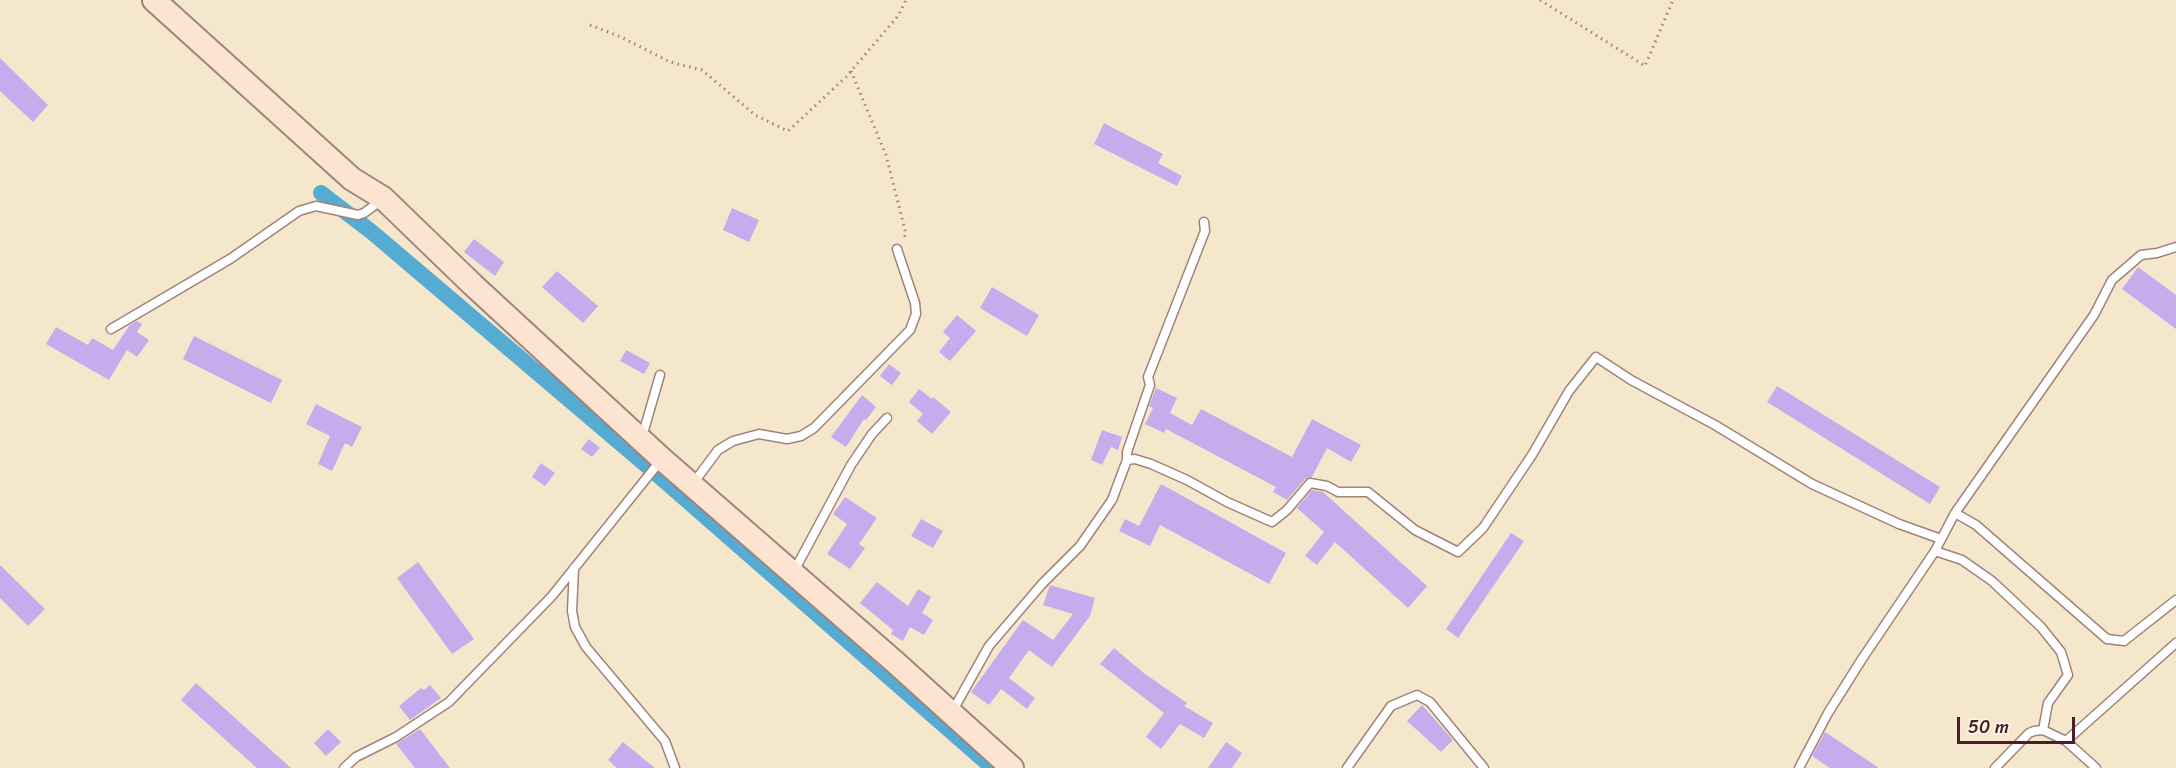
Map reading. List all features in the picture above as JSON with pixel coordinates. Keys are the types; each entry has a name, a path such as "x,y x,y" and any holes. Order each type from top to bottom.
{"street":[{"path":"153,0 345,172 383,198 473,285 642,441 1012,768"}],"lane":[{"path":"111,329 231,259 299,211 316,206 358,215 383,198"},
{"path":"951,712 989,646 1042,584 1080,546 1112,500 1150,385 1148,377 1205,231 1204,222"},
{"path":"1799,768 1828,713 1935,551 1955,513 2094,315 2112,280 2141,255 2176,248"},
{"path":"692,485 718,450 733,441 759,434 787,439 801,436 814,428 910,330 916,314 915,303 897,249"},
{"path":"1126,460 1135,459 1151,464 1272,522 1287,510 1310,483 1327,486 1338,492 1368,492 1415,530 1458,552 1483,528 1532,455 1569,392 1596,357 1631,380 1715,425 1812,484 1899,524 1941,539"},
{"path":"642,441 660,375"},
{"path":"793,574 851,465 872,434 887,418"},
{"path":"344,768 356,758 396,737 449,702 552,596 662,459"},
{"path":"1955,513 1976,525 2108,639 2124,641 2176,600"},
{"path":"1935,551 1962,560 1992,581 2041,627 2061,652 2068,675 2048,703 2043,730"},
{"path":"574,568 572,611 575,627 586,647 665,741 675,768"},
{"path":"2066,741 2176,642"},
{"path":"1347,768 1391,706 1417,696 1430,702 1484,768"},
{"path":"1995,768 2029,734 2043,730 2066,741 2096,768"}],"path":[{"path":"591,25 621,37 670,62 702,70 755,115 788,131 851,71 898,16 906,0"},
{"path":"1540,0 1644,66 1672,0"},
{"path":"851,71 889,167 906,234 897,249"}],"building":[{"path":"0,58 48,105 33,122 0,91"},
{"path":"1104,123 1163,154 1158,163 1182,176 1177,186 1094,144"},
{"path":"732,208 759,220 749,242 723,230"},
{"path":"474,239 504,262 495,276 464,252"},
{"path":"2138,267 2176,295 2176,329 2122,289"},
{"path":"557,271 598,306 583,323 542,287"},
{"path":"992,287 1039,315 1027,336 980,308"},
{"path":"957,315 976,331 950,361 939,352 950,338 943,332"},
{"path":"137,321 142,324 137,332 149,340 137,357 127,350 109,380 46,344 56,327 88,345 92,338 113,350 129,326"},
{"path":"194,336 282,380 271,403 183,359"},
{"path":"626,350 650,363 644,374 620,361"},
{"path":"889,364 901,373 892,385 880,376"},
{"path":"1777,386 1940,487 1930,504 1767,402"},
{"path":"1156,388 1177,398 1170,413 1192,425 1201,409 1292,457 1312,419 1361,445 1351,462 1327,448 1312,477 1305,479 1287,500 1273,492 1276,487 1166,429 1164,433 1145,424 1153,408 1149,406"},
{"path":"919,389 951,412 932,434 917,421 923,414 909,402"},
{"path":"862,395 876,407 866,420 864,419 846,447 831,437"},
{"path":"316,404 362,427 352,447 345,443 332,471 318,464 330,436 306,424"},
{"path":"1102,430 1122,437 1118,450 1111,447 1102,465 1091,460"},
{"path":"589,439 600,448 592,457 581,449"},
{"path":"541,463 555,473 545,486 532,477"},
{"path":"1161,484 1286,553 1269,584 1160,525 1150,546 1119,531 1125,519 1139,526"},
{"path":"1312,490 1323,492 1427,586 1408,608 1335,542 1317,565 1305,556 1324,532 1297,508"},
{"path":"845,497 877,518 859,544 865,548 850,569 827,554 847,524 833,514"},
{"path":"921,519 943,531 933,548 911,536"},
{"path":"1511,533 1524,541 1458,638 1446,629"},
{"path":"418,562 474,639 452,654 397,578"},
{"path":"0,565 45,609 28,626 0,598"},
{"path":"877,582 908,606 918,589 931,597 922,613 933,620 924,635 910,627 903,641 891,634 893,630 860,603"},
{"path":"1050,585 1095,598 1090,616 1052,667 1029,650 1009,678 1035,698 1027,709 1001,689 989,705 971,692 1023,620 1053,640 1073,614 1043,605"},
{"path":"1114,648 1145,674 1187,703 1184,706 1213,723 1204,738 1180,724 1161,749 1146,737 1164,713 1100,664"},
{"path":"196,683 291,768 257,768 181,700"},
{"path":"430,685 441,698 410,720 399,706 421,688 424,690"},
{"path":"1422,705 1453,740 1441,752 1407,721"},
{"path":"328,729 341,742 326,756 314,743"},
{"path":"420,729 450,768 415,768 396,744"},
{"path":"1825,732 1879,768 1830,768 1812,756"},
{"path":"623,742 655,768 617,768 608,760"},
{"path":"1226,742 1242,753 1232,768 1208,768"}],"waterway":[{"path":"321,193 373,233 659,476 993,768"}]}
